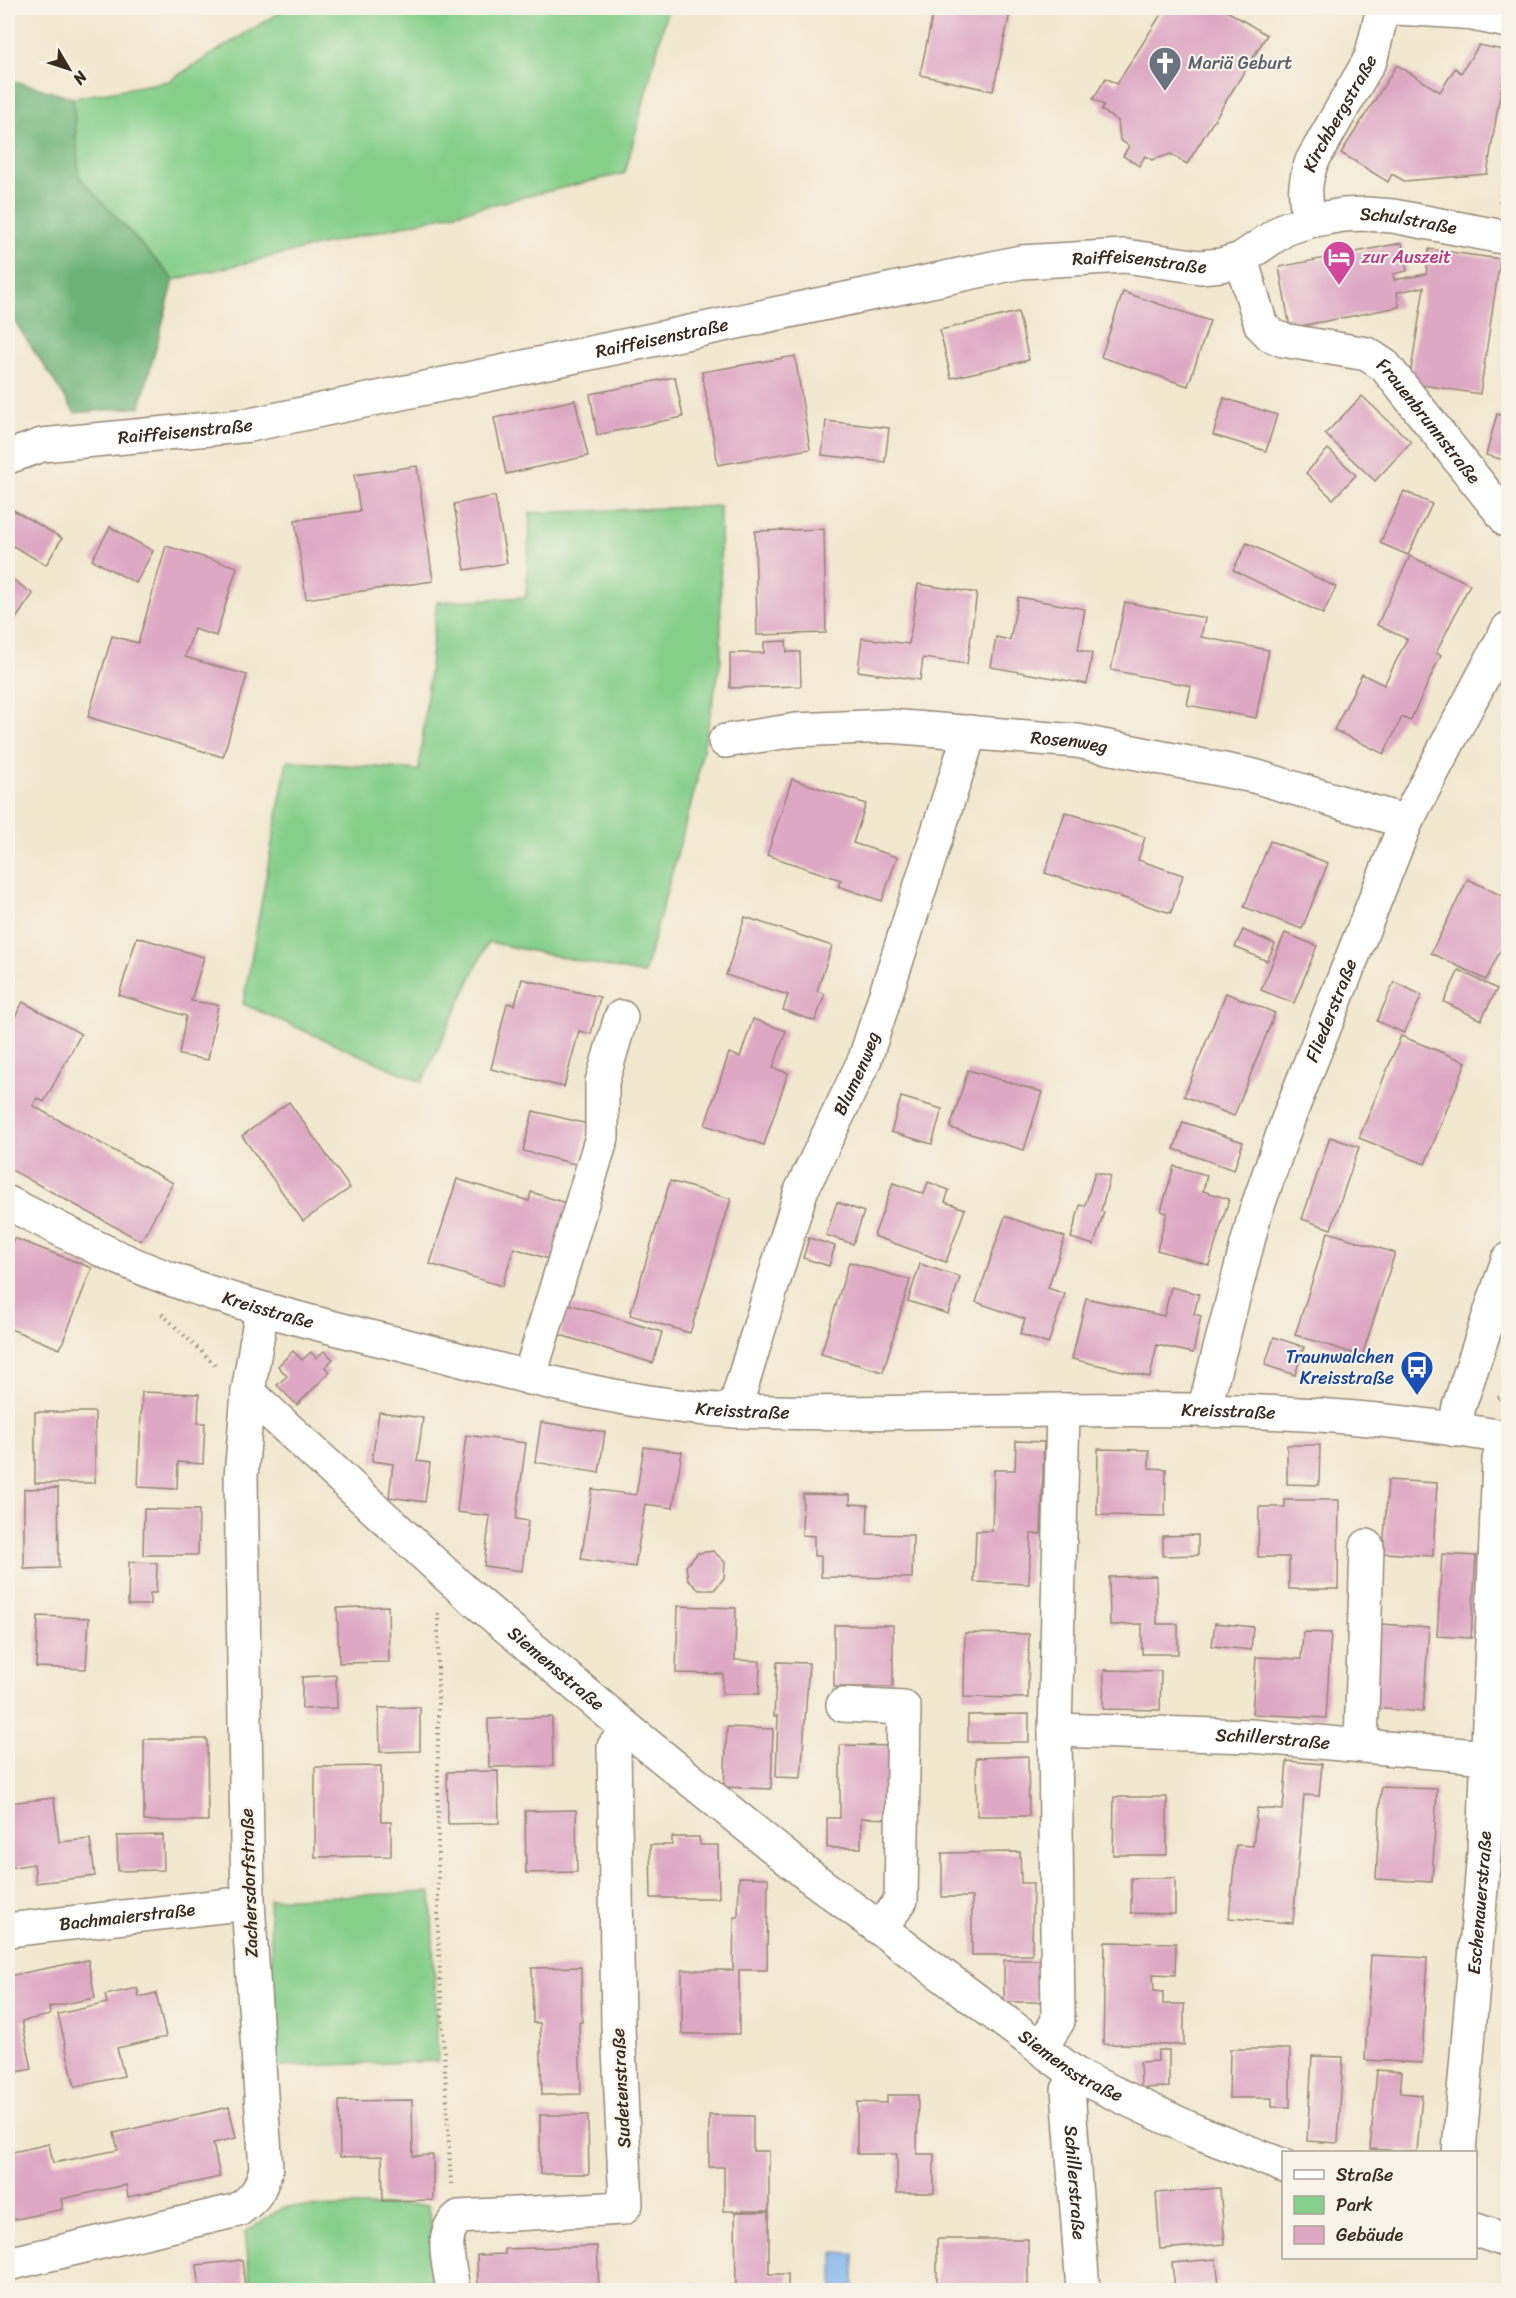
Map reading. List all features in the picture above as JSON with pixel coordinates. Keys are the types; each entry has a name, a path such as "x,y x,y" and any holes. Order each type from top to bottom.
{"street":[{"name":"Kirchbergstraße","path":"1309,221 1304,191 1310,169 1371,58 1383,8"},
{"path":"1396,8 1463,12 1509,21"},
{"name":"Schulstraße","path":"1309,221 1343,215 1384,215 1509,238"},
{"name":"Raiffeisenstraße","path":"8,457 42,445 250,425 1021,262 1125,256 1200,267 1221,265 1241,259 1272,236 1309,221"},
{"name":"Frauenbrunnstraße","path":"1241,259 1261,325 1271,335 1283,340 1367,354 1385,366 1509,521"},
{"name":"Fliederstraße","path":"1204,1410 1255,1214 1282,1136 1406,822 1509,629"},
{"name":"Rosenweg","path":"725,741 796,730 889,726 1077,741 1254,776 1406,822"},
{"name":"Blumenweg","path":"734,1411 801,1191 865,1059 970,732"},
{"path":"529,1378 602,1137 602,1082 621,1017"},
{"name":"Kreisstraße","path":"8,1203 156,1273 262,1309 529,1378 651,1402 734,1411 896,1414 1063,1410 1204,1410 1349,1418 1506,1437"},
{"path":"1455,1430 1460,1407 1509,1260"},
{"name":"Zachersdorfstraße","path":"8,2264 238,2210 254,2199 266,2169 248,1903 241,1477 248,1392 262,1309"},
{"name":"Siemensstraße","path":"248,1392 438,1568 629,1730 808,1875 1078,2076 1195,2131 1282,2165"},
{"path":"1041,2048 1058,2021 1056,1730 1063,1410"},
{"name":"Eschenauerstraße","path":"1459,2151 1496,1853 1487,1757 1499,1460 1506,1437"},
{"path":"1361,1745 1367,1546"},
{"path":"843,1705 904,1708 901,1900 881,1928"},
{"name":"Sudetenstraße","path":"453,2222 459,2217 623,2208 626,2204 618,2026 614,1747 629,1730"},
{"name":"Schillerstraße","path":"1056,1730 1251,1736 1487,1757"},
{"name":"Bachmaierstraße","path":"8,1930 248,1903"},
{"name":"Schillerstraße","path":"1078,2076 1068,2090 1083,2290"},
{"path":"453,2222 446,2235 453,2290"},
{"path":"1477,2230 1509,2241"}],"path":[{"path":"158,1311 242,1390 248,1392"},
{"path":"438,1568 438,1935 453,2222"}],"green space":[{"path":"286,8 668,8 625,173 174,280 79,177 73,98 169,81"},
{"path":"8,79 73,98 79,177 174,280 140,407 75,413 8,311"},
{"path":"720,506 721,661 695,789 644,974 488,942 422,1082 243,1004 287,761 419,770 437,602 526,597 530,513"},
{"path":"431,1892 438,2061 276,2067 269,1899"},
{"path":"428,2205 438,2290 251,2290 245,2232 284,2207"}],"water":[{"path":"833,2253 854,2254 854,2290 833,2290"}],"building":[{"path":"934,8 1011,8 993,91 920,75"},
{"name":"Mariä Geburt","path":"1165,8 1222,8 1267,35 1187,164 1171,154 1152,160 1145,156 1139,166 1123,156 1129,146 1120,140 1118,121 1101,110 1104,105 1093,99 1106,78 1117,84"},
{"path":"1479,45 1508,51 1487,174 1404,181 1392,174 1388,182 1341,153 1397,65 1440,92 1455,68 1461,73"},
{"path":"1402,243 1407,271 1393,274 1394,280 1426,274 1429,249 1500,259 1480,394 1409,383 1424,287 1397,292 1399,307 1290,328 1279,267"},
{"path":"1123,292 1210,321 1188,386 1101,357"},
{"path":"1018,312 1029,360 951,378 940,330"},
{"path":"795,356 810,449 718,465 702,372"},
{"path":"675,377 683,417 597,435 590,394"},
{"path":"1362,396 1411,442 1375,481 1325,434"},
{"path":"1224,398 1277,415 1266,451 1213,435"},
{"path":"575,400 588,456 506,474 494,418"},
{"path":"1497,414 1508,417 1508,461 1486,455"},
{"path":"826,421 889,428 885,462 822,455"},
{"path":"1328,449 1356,475 1333,499 1306,473"},
{"path":"417,466 433,581 306,599 295,520 360,511 354,475"},
{"path":"1404,491 1432,504 1408,555 1380,543"},
{"path":"495,496 507,563 465,570 454,504"},
{"path":"8,507 62,538 46,565 8,543"},
{"path":"110,527 153,551 136,583 92,560"},
{"path":"824,529 826,633 757,635 755,531"},
{"path":"1247,543 1336,587 1323,614 1233,570"},
{"path":"166,546 237,567 216,636 194,629 185,657 247,675 223,757 88,717 112,636 138,643"},
{"path":"1410,556 1470,584 1436,653 1441,655 1410,721 1402,717 1384,754 1334,730 1362,674 1384,685 1407,639 1377,625"},
{"path":"8,576 33,594 8,630"},
{"path":"918,584 977,593 967,664 923,658 920,680 858,671 862,638 909,644"},
{"path":"1018,597 1085,609 1078,650 1092,653 1087,684 991,667 996,637 1010,640"},
{"path":"1125,602 1205,618 1201,637 1269,650 1256,718 1187,705 1191,686 1111,670"},
{"path":"786,641 787,652 800,652 801,686 730,688 730,653 764,653 764,642"},
{"path":"792,779 866,804 853,843 897,857 882,901 838,886 841,880 767,855"},
{"path":"1065,812 1145,837 1138,860 1183,875 1171,913 1045,873"},
{"path":"1270,841 1328,863 1302,929 1244,907"},
{"path":"1468,879 1508,899 1508,935 1486,980 1431,953"},
{"path":"745,917 832,946 817,991 825,994 815,1021 783,1010 788,995 726,975"},
{"path":"1243,930 1275,944 1267,961 1235,947"},
{"path":"1285,933 1317,946 1294,1003 1261,990"},
{"path":"137,937 204,957 191,1001 218,1005 208,1060 179,1055 186,1016 119,995"},
{"path":"1459,970 1497,989 1481,1020 1444,1002"},
{"path":"522,979 600,997 591,1034 579,1031 564,1087 491,1069 507,1003 515,1005"},
{"path":"1394,982 1422,995 1404,1033 1377,1021"},
{"path":"1226,993 1275,1013 1234,1116 1184,1096"},
{"path":"23,1002 81,1034 44,1102 37,1098 33,1106 173,1183 141,1241 8,1168 8,1030"},
{"path":"753,1019 786,1031 773,1068 788,1073 764,1145 705,1125 729,1053 740,1057"},
{"path":"1401,1036 1466,1062 1425,1164 1359,1138"},
{"path":"968,1070 1042,1092 1024,1150 950,1128"},
{"path":"901,1097 942,1109 932,1144 891,1132"},
{"path":"289,1102 350,1188 303,1221 242,1136"},
{"path":"533,1111 588,1124 579,1165 523,1151"},
{"path":"1183,1122 1243,1142 1234,1170 1174,1149"},
{"path":"1330,1137 1359,1147 1331,1229 1302,1219"},
{"path":"1174,1166 1207,1175 1203,1191 1229,1199 1209,1265 1157,1250 1167,1213 1161,1211"},
{"path":"1095,1172 1110,1176 1101,1211 1104,1212 1094,1245 1071,1238 1080,1205 1085,1206"},
{"path":"457,1179 529,1201 531,1192 569,1204 552,1260 514,1248 502,1286 430,1264"},
{"path":"670,1181 731,1199 690,1333 630,1315"},
{"path":"928,1182 949,1190 945,1202 965,1209 946,1262 874,1236 893,1183 924,1194"},
{"path":"837,1202 864,1212 853,1244 826,1235"},
{"path":"1005,1216 1065,1237 1048,1288 1065,1294 1048,1344 1020,1334 1025,1319 976,1302"},
{"path":"1328,1232 1395,1253 1362,1356 1295,1335"},
{"path":"14,1238 92,1268 60,1349 8,1328 8,1254"},
{"path":"809,1238 835,1246 829,1266 803,1258"},
{"path":"849,1262 910,1280 883,1372 821,1354"},
{"path":"920,1264 960,1277 948,1314 908,1301"},
{"path":"1171,1287 1199,1294 1194,1314 1201,1316 1193,1353 1157,1345 1150,1377 1072,1359 1086,1298 1164,1316"},
{"path":"569,1304 662,1332 653,1363 560,1335"},
{"path":"1274,1337 1304,1347 1295,1375 1265,1365"},
{"path":"293,1351 302,1360 311,1352 316,1358 324,1351 333,1359 325,1367 330,1372 297,1405 277,1385 287,1376 278,1366"},
{"path":"142,1392 199,1394 198,1423 205,1423 203,1464 178,1462 177,1489 138,1487"},
{"path":"35,1412 95,1412 95,1483 35,1483"},
{"path":"379,1412 423,1418 417,1461 430,1463 425,1502 389,1497 393,1464 372,1461"},
{"path":"541,1422 605,1432 599,1473 535,1462"},
{"path":"466,1435 526,1443 516,1519 528,1521 522,1571 484,1566 490,1516 457,1512"},
{"path":"1016,1441 1044,1442 1041,1534 1031,1534 1029,1584 974,1582 976,1531 992,1531 994,1470 1015,1470"},
{"path":"1287,1445 1320,1445 1319,1485 1287,1484"},
{"path":"644,1447 682,1452 673,1508 645,1504 635,1567 581,1559 592,1489 636,1495"},
{"path":"1098,1449 1149,1450 1149,1468 1166,1469 1165,1516 1097,1515"},
{"path":"1388,1480 1437,1483 1433,1556 1383,1553"},
{"path":"58,1488 59,1568 24,1569 24,1489"},
{"path":"803,1494 850,1495 850,1504 868,1505 867,1534 913,1535 912,1578 821,1577 821,1556 814,1556 814,1536 802,1535"},
{"path":"1285,1500 1339,1500 1338,1589 1289,1589 1289,1557 1258,1557 1259,1507 1285,1507"},
{"path":"144,1509 199,1510 198,1555 143,1555"},
{"path":"1198,1535 1198,1555 1163,1556 1163,1536"},
{"path":"713,1551 725,1562 724,1578 714,1590 699,1590 688,1580 686,1566 698,1553"},
{"path":"1442,1554 1476,1556 1471,1638 1437,1636"},
{"path":"129,1562 157,1563 156,1593 150,1593 150,1605 128,1605"},
{"path":"1156,1576 1157,1624 1178,1624 1178,1654 1142,1654 1142,1624 1110,1625 1109,1577"},
{"path":"388,1606 389,1662 339,1663 337,1608"},
{"path":"678,1606 736,1608 735,1660 760,1661 759,1694 722,1694 723,1674 676,1673"},
{"path":"38,1616 89,1618 86,1669 36,1667"},
{"path":"1215,1623 1253,1627 1251,1650 1212,1646"},
{"path":"1379,1624 1429,1627 1423,1712 1373,1708"},
{"path":"834,1625 893,1625 893,1687 834,1687"},
{"path":"1303,1632 1331,1633 1326,1718 1252,1714 1256,1657 1301,1659"},
{"path":"965,1633 1029,1634 1028,1698 964,1697"},
{"path":"777,1662 809,1663 801,1778 776,1777 778,1716 774,1716"},
{"path":"1104,1670 1161,1671 1160,1710 1103,1709"},
{"path":"336,1675 337,1708 302,1709 302,1677"},
{"path":"420,1707 420,1751 380,1752 379,1708"},
{"path":"1029,1714 1029,1742 968,1742 968,1715"},
{"path":"552,1717 553,1766 489,1767 488,1719"},
{"path":"727,1727 773,1729 771,1789 724,1787"},
{"path":"144,1739 207,1739 208,1821 144,1821"},
{"path":"840,1745 895,1746 894,1819 861,1818 861,1848 827,1848 827,1818 840,1818"},
{"path":"1028,1756 1029,1816 977,1816 976,1758"},
{"path":"1287,1761 1322,1764 1319,1796 1304,1795 1293,1923 1229,1918 1236,1845 1253,1846 1257,1808 1283,1810"},
{"path":"381,1766 381,1822 391,1822 391,1856 315,1857 315,1767"},
{"path":"498,1771 499,1823 448,1824 447,1772"},
{"path":"1381,1787 1437,1789 1432,1882 1376,1879"},
{"path":"1114,1797 1167,1797 1167,1855 1113,1855"},
{"path":"54,1798 59,1842 90,1839 95,1876 36,1883 34,1864 8,1868 8,1803"},
{"path":"576,1810 577,1872 526,1873 525,1811"},
{"path":"163,1835 164,1870 118,1871 117,1836"},
{"path":"672,1837 699,1837 700,1845 718,1845 719,1898 651,1898 650,1845 672,1845"},
{"path":"1020,1852 1021,1883 1033,1883 1032,1955 972,1955 972,1897 942,1897 942,1853"},
{"path":"739,1877 768,1878 767,1970 739,1970 739,2034 682,2034 682,1970 733,1970 734,1917 738,1917"},
{"path":"1131,1878 1175,1878 1175,1914 1131,1913"},
{"path":"1105,1942 1176,1943 1175,1975 1153,1974 1154,1991 1163,1992 1163,2004 1184,2004 1184,2045 1103,2044"},
{"path":"1371,1955 1427,1958 1422,2063 1365,2060"},
{"path":"88,1960 95,1998 49,2007 50,2015 22,2021 32,2069 8,2074 8,1976"},
{"path":"1004,1960 1043,1960 1043,2002 1004,2002"},
{"path":"581,1967 582,2022 579,2022 581,2094 542,2095 540,2023 533,2023 532,1968"},
{"path":"137,1988 139,1997 156,1993 166,2037 117,2048 124,2076 75,2087 58,2014 107,2003 105,1995"},
{"path":"1230,2049 1290,2049 1290,2107 1272,2107 1272,2098 1229,2098"},
{"path":"1158,2050 1169,2050 1169,2087 1141,2088 1140,2062 1158,2061"},
{"path":"1312,2056 1343,2057 1338,2143 1307,2141"},
{"path":"1377,2070 1402,2072 1400,2093 1422,2095 1417,2151 1370,2149"},
{"path":"887,2095 918,2095 917,2154 934,2154 934,2193 897,2193 897,2154 857,2154 857,2102 887,2103"},
{"path":"412,2100 413,2156 433,2155 433,2200 383,2201 382,2156 340,2157 339,2101"},
{"path":"229,2107 236,2138 213,2143 220,2177 128,2197 126,2185 61,2199 63,2209 8,2221 8,2153 49,2144 53,2163 118,2150 114,2133"},
{"path":"540,2115 588,2115 589,2174 540,2174"},
{"path":"709,2115 753,2116 753,2151 769,2151 769,2211 724,2211 724,2167 709,2167"},
{"path":"1220,2188 1225,2244 1160,2249 1156,2193"},
{"path":"735,2212 769,2212 769,2274 788,2274 788,2290 736,2290"},
{"path":"937,2239 1028,2239 1028,2290 937,2290"},
{"path":"597,2246 599,2290 478,2290 477,2255 505,2254 505,2249"},
{"path":"1216,2259 1219,2284 1175,2288 1172,2263"},
{"path":"242,2260 245,2290 200,2290 197,2265"},
{"path":"687,2285 709,2289 709,2290 686,2290"}],"place":[{"name":"Mariä Geburt","path":"1165,92"},
{"name":"zur Auszeit","path":"1339,286"},
{"name":"Traunwalchen Kreisstraße","path":"1417,1396"}]}
